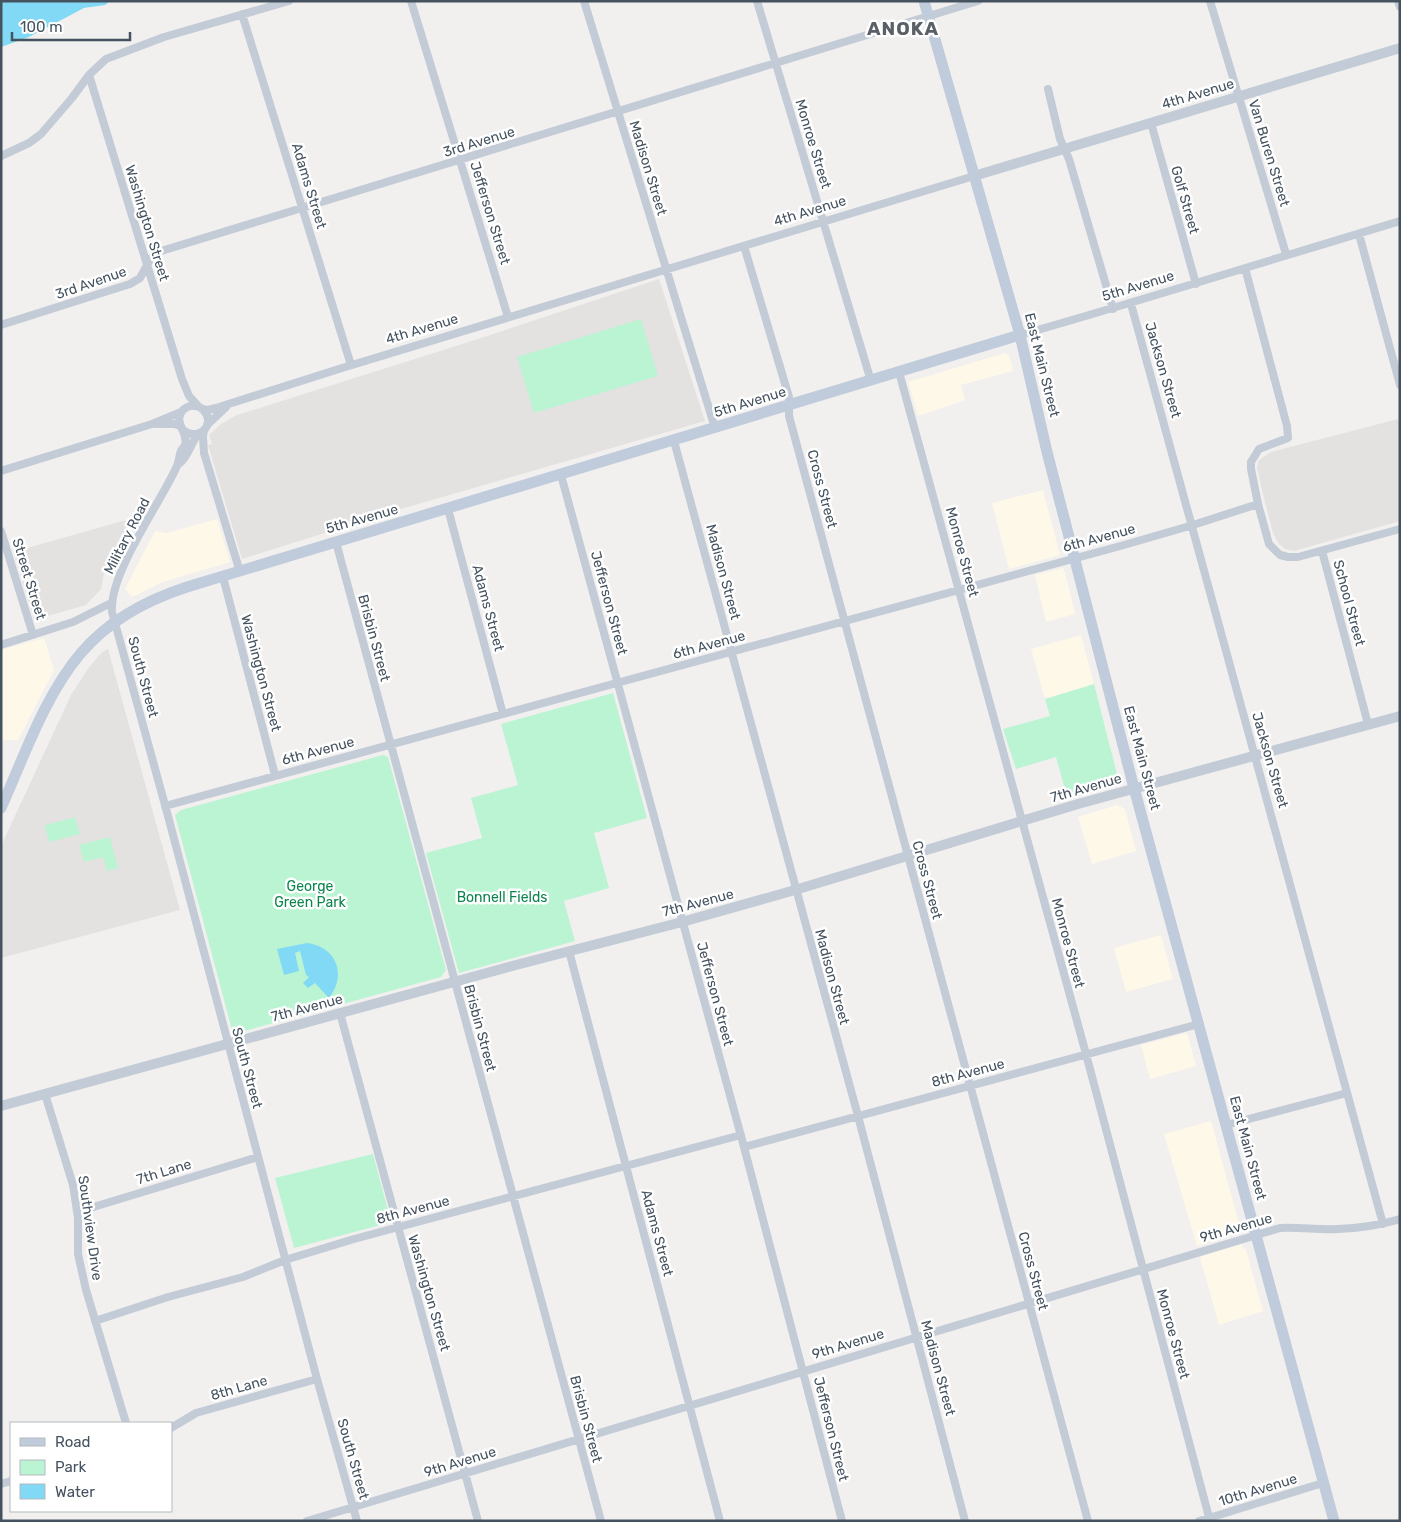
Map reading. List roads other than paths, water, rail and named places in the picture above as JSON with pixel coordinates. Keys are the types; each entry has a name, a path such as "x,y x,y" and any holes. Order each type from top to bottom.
{"main road":[{"name":"East Main Street","path":"924,1 1020,335 1074,558 1134,788 1334,1521"},
{"name":"5th Avenue","path":"1,808 42,716 64,677 81,653 114,622 156,598 1020,335"}],"street":[{"name":"Jefferson Street","path":"411,1 508,317"},
{"name":"Madison Street","path":"584,1 715,428"},
{"name":"Monroe Street","path":"757,1 871,380"},
{"name":"3rd Avenue","path":"1,324 123,287 140,278 151,258 158,252 978,1"},
{"name":"Van Buren Street","path":"1210,1 1286,254"},
{"path":"1398,1 1400,7"},
{"path":"1,156 29,143 41,134 99,64 114,55 284,2"},
{"name":"Adams Street","path":"242,14 351,365"},
{"name":"4th Avenue","path":"200,408 208,410 229,404 823,221 1400,48"},
{"name":"Washington Street","path":"89,75 182,379 189,396 200,408"},
{"path":"1048,89 1060,139 1065,149 1113,309"},
{"name":"Golf Street","path":"1151,123 1196,284"},
{"name":"5th Avenue","path":"1020,335 1131,304 1286,254 1400,221"},
{"path":"1359,234 1400,385"},
{"name":"Cross Street","path":"744,246 788,394 789,416 1088,1521"},
{"name":"School Street","path":"1245,268 1287,426 1288,438 1259,449 1251,462 1252,480 1258,504 1269,544 1280,555 1298,557 1322,551 1368,724"},
{"name":"Jackson Street","path":"1131,304 1384,1224"},
{"name":"Monroe Street","path":"900,372 1086,1054 1209,1519"},
{"name":"Washington Street","path":"182,379 184,401 182,411"},
{"name":"4th Avenue","path":"203,430 229,404"},
{"path":"1,471 152,424 191,406 200,408 207,414 203,430 204,453 240,572"},
{"path":"181,428 179,419 182,411"},
{"path":"152,424 168,424 181,428 188,434 203,430"},
{"name":"Military Road","path":"114,622 111,603 123,567 178,464 185,444 185,436 181,428"},
{"name":"Military Road","path":"178,464 184,460 192,442 203,430"},
{"name":"Madison Street","path":"674,441 858,1116 965,1521"},
{"name":"Jefferson Street","path":"561,475 741,1134 842,1521"},
{"name":"6th Avenue","path":"165,806 1074,558 1193,525 1258,504"},
{"name":"Adams Street","path":"448,509 503,714"},
{"path":"1322,551 1400,530"},
{"name":"Street Street","path":"1,531 33,635"},
{"name":"Brisbin Street","path":"336,542 601,1521"},
{"name":"Washington Street","path":"223,577 275,776"},
{"path":"1,645 73,622 111,603"},
{"name":"South Street","path":"114,622 357,1521"},
{"name":"7th Avenue","path":"1,1106 682,922 1134,788 1400,716"},
{"name":"Adams Street","path":"569,951 720,1521"},
{"name":"Washington Street","path":"340,1013 478,1521"},
{"name":"8th Avenue","path":"744,1147 1199,1024"},
{"path":"1226,1125 1347,1093"},
{"name":"Southview Drive","path":"45,1094 73,1185 77,1212 78,1254 86,1290 126,1422"},
{"name":"8th Avenue","path":"95,1321 168,1297 243,1277 285,1260 741,1134"},
{"name":"7th Lane","path":"77,1212 258,1157"},
{"name":"9th Avenue","path":"308,1521 1256,1234 1280,1228 1338,1229 1384,1224 1400,1219"},
{"name":"8th Lane","path":"172,1427 196,1413 317,1378"},
{"name":"10th Avenue","path":"1199,1521 1323,1483"}],"water":[{"path":"1,1 110,1 105,5 84,8 29,37 1,47"},
{"path":"307,943 326,950 336,963 337,980 329,998 315,983 308,988 303,983 309,977 306,975 300,951 295,953 299,971 284,975 277,949"}],"district":[{"name":"ANOKA","path":"903,28"}],"park label":[{"name":"George Green Park","path":"310,894"},
{"name":"Bonnell Fields","path":"502,897"}]}
